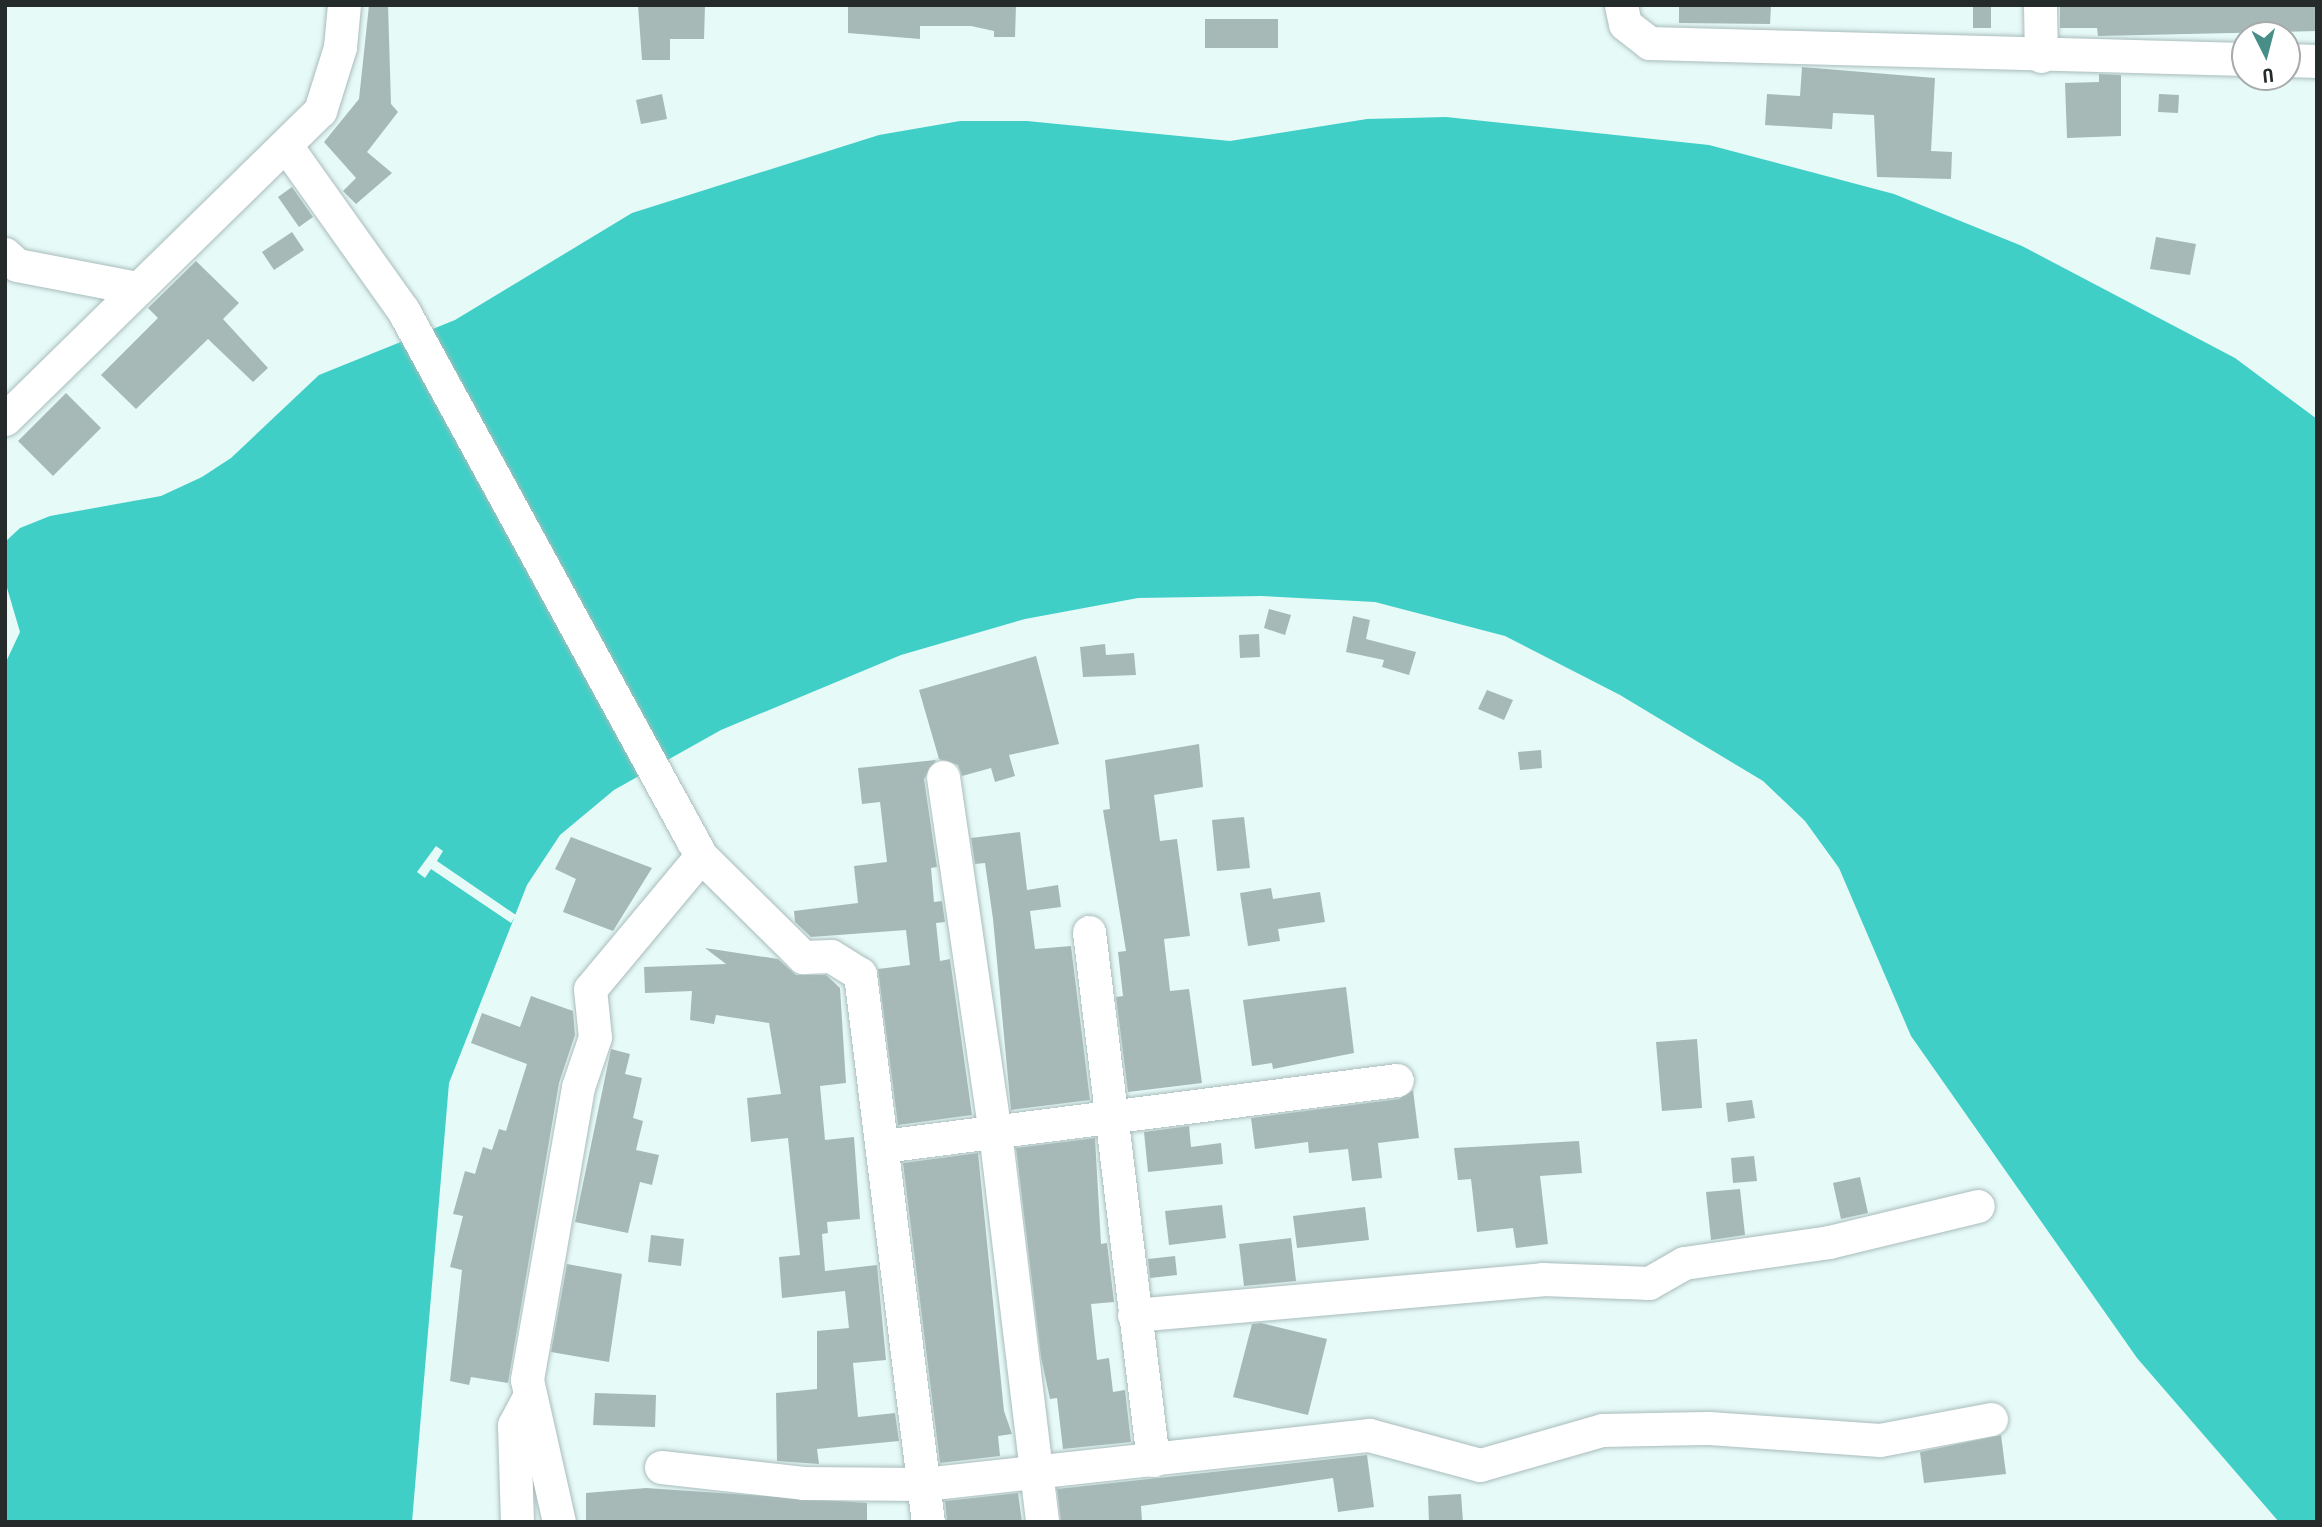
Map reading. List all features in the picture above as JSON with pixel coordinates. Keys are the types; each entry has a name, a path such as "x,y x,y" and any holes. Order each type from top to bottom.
{"street":[{"path":"5,419 137,288 287,147 330,91 344,5"},
{"path":"1621,5 1625,24 1649,43 2231,60"},
{"path":"2040,5 2041,56"},
{"path":"287,147 403,310 701,856 803,957 831,956 857,970 883,1146 928,1522"},
{"path":"5,254 18,265 137,288"},
{"path":"943,777 996,1132 1042,1522"},
{"path":"517,1522 514,1425 528,1399 578,1087 595,1037 590,989 701,856"},
{"path":"1089,932 1109,1117 1153,1460"},
{"path":"883,1146 1397,1080"},
{"path":"1134,1315 1542,1279 1649,1283 1685,1263 1829,1242 1978,1206"},
{"path":"528,1399 559,1522"},
{"path":"661,1467 803,1483 924,1484 1037,1476 1369,1435 1480,1465 1602,1430 1709,1428 1880,1440 1991,1419"}],"water":[{"path":"1446,117 1709,145 1894,194 2022,246 2235,358 2317,419 2317,1522 2279,1522 2137,1358 1911,1036 1839,868 1805,821 1763,781 1620,695 1505,636 1375,602 1261,596 1138,598 1025,619 901,655 721,730 614,790 560,835 527,885 449,1083 412,1522 5,1522 5,664 20,632 5,581 5,542 20,528 50,516 161,496 202,477 231,458 319,375 455,320 632,213 879,135 960,121 1027,121 1230,141 1367,119"}],"pier":[{"path":"436,846 443,851 437,861 516,915 511,923 431,869 425,878 417,872"}],"building":[{"path":"369,5 388,5 391,104 398,112 367,152 392,173 356,204 343,191 356,178 324,142 359,99"},
{"path":"638,5 705,5 704,39 670,39 670,60 642,60"},
{"path":"848,5 1016,5 1015,37 994,37 994,31 971,26 920,26 920,39 848,33"},
{"path":"1679,5 1771,5 1770,24 1679,23"},
{"path":"1973,5 1991,5 1991,28 1973,28"},
{"path":"2060,5 2317,5 2317,31 2301,31 2301,21 2231,21 2231,33 2098,36 2097,28 2060,28"},
{"path":"1205,19 1278,19 1278,48 1205,48"},
{"path":"1802,67 1935,78 1931,151 1952,152 1951,179 1877,177 1874,115 1833,113 1832,129 1765,125 1767,94 1800,96"},
{"path":"2099,74 2121,75 2121,136 2067,138 2065,83 2099,82"},
{"path":"662,94 667,119 641,124 636,100"},
{"path":"2159,94 2179,95 2178,113 2158,112"},
{"path":"292,187 313,217 299,227 278,197"},
{"path":"292,232 304,250 274,270 262,252"},
{"path":"2156,237 2196,244 2190,275 2150,269"},
{"path":"196,261 239,303 223,319 268,368 253,382 208,339 136,409 101,375 158,318 148,308"},
{"path":"66,393 101,428 53,476 18,441"},
{"path":"1269,609 1291,615 1285,635 1264,628"},
{"path":"1353,616 1370,620 1366,639 1416,652 1409,675 1382,667 1384,660 1346,652"},
{"path":"1259,634 1260,657 1240,658 1239,635"},
{"path":"1105,644 1106,655 1134,653 1136,675 1083,677 1080,647"},
{"path":"1036,656 1059,744 1009,755 1015,776 995,782 991,768 962,776 958,765 939,759 919,690"},
{"path":"1487,690 1513,700 1504,720 1478,709"},
{"path":"1199,744 1203,787 1154,795 1160,841 1177,839 1190,936 1164,939 1170,991 1189,989 1202,1083 1128,1092 1116,997 1123,996 1118,952 1126,951 1103,810 1110,809 1105,760"},
{"path":"1541,750 1542,768 1520,770 1518,752"},
{"path":"936,760 924,779 937,867 931,868 934,902 942,901 945,922 936,923 940,961 950,959 972,1115 898,1125 878,969 910,965 906,930 811,937 795,922 794,911 858,903 854,866 887,862 880,802 862,804 858,768"},
{"path":"1244,817 1250,868 1217,871 1212,820"},
{"path":"1020,832 1027,890 1058,885 1061,907 1030,911 1035,949 1071,946 1090,1100 1011,1110 985,863 975,864 971,838"},
{"path":"571,837 652,868 613,931 563,912 576,879 555,869"},
{"path":"1271,888 1273,899 1320,892 1325,922 1278,929 1280,941 1248,946 1240,893"},
{"path":"705,948 778,959 796,975 826,975 840,988 846,1083 820,1086 825,1140 854,1137 860,1219 827,1222 828,1233 822,1234 825,1271 877,1265 886,1360 853,1363 858,1417 895,1413 899,1441 817,1449 819,1464 777,1461 776,1393 817,1389 817,1331 849,1328 845,1291 782,1298 779,1257 800,1255 788,1138 751,1142 747,1098 781,1094 769,1023 716,1015 714,1024 690,1020 692,991 645,993 644,967 726,964"},
{"path":"1346,987 1354,1053 1273,1069 1272,1063 1252,1066 1243,1000"},
{"path":"531,996 573,1011 575,1035 559,1083 508,1383 471,1377 469,1385 450,1381 462,1270 450,1267 463,1216 453,1214 465,1171 475,1174 483,1147 492,1150 499,1129 506,1131 527,1064 471,1043 482,1013 520,1027"},
{"path":"1697,1039 1702,1108 1662,1111 1656,1042"},
{"path":"611,1049 630,1054 625,1074 642,1078 633,1118 643,1121 636,1150 659,1155 652,1185 640,1182 628,1233 575,1222"},
{"path":"1413,1090 1419,1138 1378,1143 1382,1178 1352,1181 1348,1149 1309,1153 1308,1142 1255,1149 1251,1118 1399,1099"},
{"path":"1752,1100 1755,1118 1728,1122 1726,1103"},
{"path":"1189,1126 1191,1147 1221,1143 1223,1164 1148,1172 1144,1132"},
{"path":"1095,1138 1101,1244 1107,1243 1114,1302 1091,1304 1097,1360 1109,1358 1113,1392 1125,1390 1131,1442 1063,1449 1057,1398 1050,1399 1041,1357 1016,1148"},
{"path":"1579,1141 1582,1173 1540,1176 1548,1244 1516,1248 1513,1228 1477,1232 1471,1179 1458,1180 1454,1148"},
{"path":"978,1153 1004,1411 1012,1434 998,1436 1000,1456 940,1463 903,1163"},
{"path":"1754,1156 1757,1181 1733,1183 1731,1158"},
{"path":"1860,1177 1868,1213 1841,1219 1833,1183"},
{"path":"1740,1189 1745,1235 1711,1240 1706,1192"},
{"path":"1222,1205 1226,1238 1169,1245 1165,1211"},
{"path":"1365,1207 1369,1240 1297,1248 1293,1216"},
{"path":"651,1235 684,1239 681,1266 648,1262"},
{"path":"1291,1238 1296,1281 1244,1286 1239,1244"},
{"path":"1175,1256 1177,1275 1150,1278 1148,1259"},
{"path":"567,1264 622,1274 609,1362 551,1352"},
{"path":"1261,1323 1327,1339 1308,1415 1233,1397 1252,1324"},
{"path":"595,1393 656,1395 655,1427 593,1425"},
{"path":"2001,1435 2006,1474 1924,1483 1920,1452"},
{"path":"1367,1455 1374,1507 1338,1512 1333,1478 1141,1506 1142,1522 1061,1522 1057,1489"},
{"path":"646,1488 867,1503 867,1522 586,1521 586,1493"},
{"path":"1018,1493 1022,1522 947,1522 945,1501"},
{"path":"1461,1494 1463,1522 1429,1522 1428,1496"}]}
